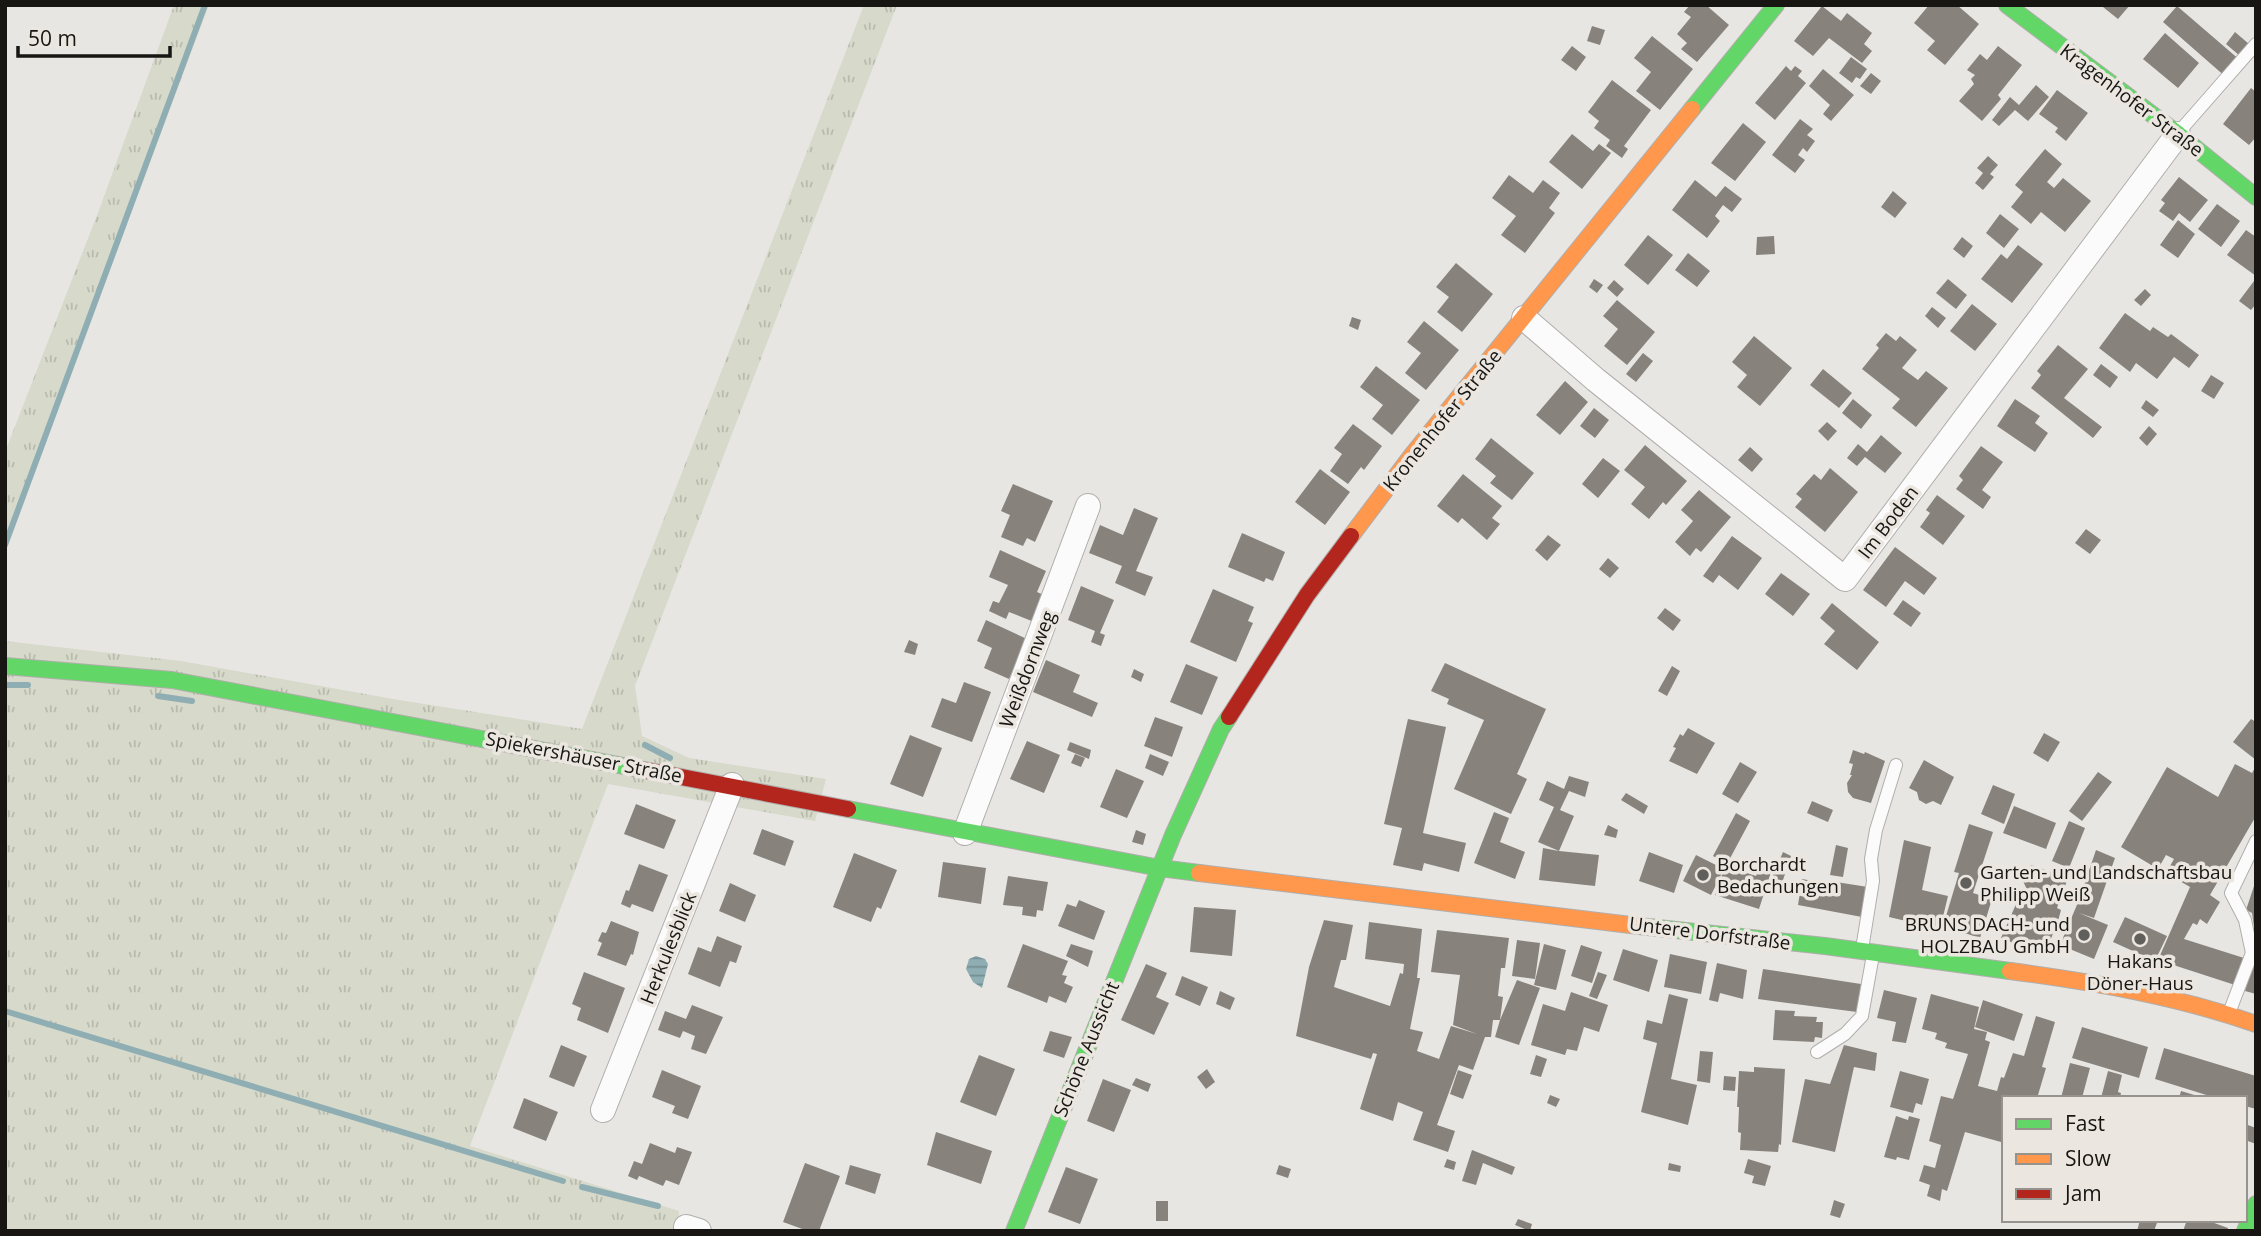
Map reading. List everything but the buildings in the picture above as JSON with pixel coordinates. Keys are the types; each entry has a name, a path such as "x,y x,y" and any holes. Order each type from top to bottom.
{"street":[{"name":"Kronenhofer Straße","path":"1160,868 1221,729 1307,595 1412,455 1776,5"},
{"name":"Kragenhofer Straße","path":"2007,5 2178,134 2256,197"},
{"name":"Im Boden","path":"1524,318 1595,380 1845,579 2178,134"},
{"name":"Weißdornweg","path":"965,832 1088,506"},
{"name":"Spiekershäuser Straße","path":"5,666 172,680 1160,868"},
{"name":"Herkulesblick","path":"603,1110 732,785"},
{"name":"Untere Dorfstraße","path":"1160,868 1868,951 2114,987 2175,999 2256,1024"},
{"name":"Schöne Aussicht","path":"1014,1231 1160,868"},
{"path":"2245,1231 2256,1204"}],"lane":[{"path":"2178,134 2256,44"},
{"path":"1817,1052 1845,1034 1863,1016 1873,881 1871,859 1896,765"},
{"path":"2229,1014 2252,953 2245,920 2231,893 2256,841"}],"green space":[{"path":"174,5 209,5 5,546 5,452 99,210"},
{"path":"864,5 897,5 635,686 642,736 689,758 826,779 815,821 608,784 470,1146 679,1211 678,1231 5,1231 5,641 181,661 582,729"}],"water":[{"path":"976,956 985,959 988,964 982,988 973,982 966,969 969,959"}],"waterway":[{"path":"5,545 205,5"},
{"path":"5,685 28,685"},
{"path":"158,696 192,701"},
{"path":"645,745 670,758"},
{"path":"5,1011 563,1181"},
{"path":"582,1187 658,1206"}],"traffic: fast":[{"path":"1692,109 1776,5"},
{"path":"2007,5 2178,134 2256,197"},
{"path":"5,666 172,680 634,768"},
{"path":"1014,1231 1173,835 1229,717"},
{"path":"848,809 1199,873"},
{"path":"1639,926 1825,946 2010,971"},
{"path":"2245,1231 2256,1204"}],"traffic: slow":[{"path":"1351,536 1412,455 1692,109"},
{"path":"1199,873 1639,926"},
{"path":"2010,971 2134,991 2196,1005 2256,1024"}],"traffic: jam":[{"path":"1229,717 1307,595 1351,536"},
{"path":"634,768 848,809"}],"place":[{"name":"Borchardt Bedachungen","path":"1703,875"},
{"name":"Garten- und Landschaftsbau Philipp Weiß","path":"1966,883"},
{"name":"BRUNS DACH- und HOLZBAU GmbH","path":"2084,935"},
{"name":"Hakans Döner-Haus","path":"2140,939"}]}
